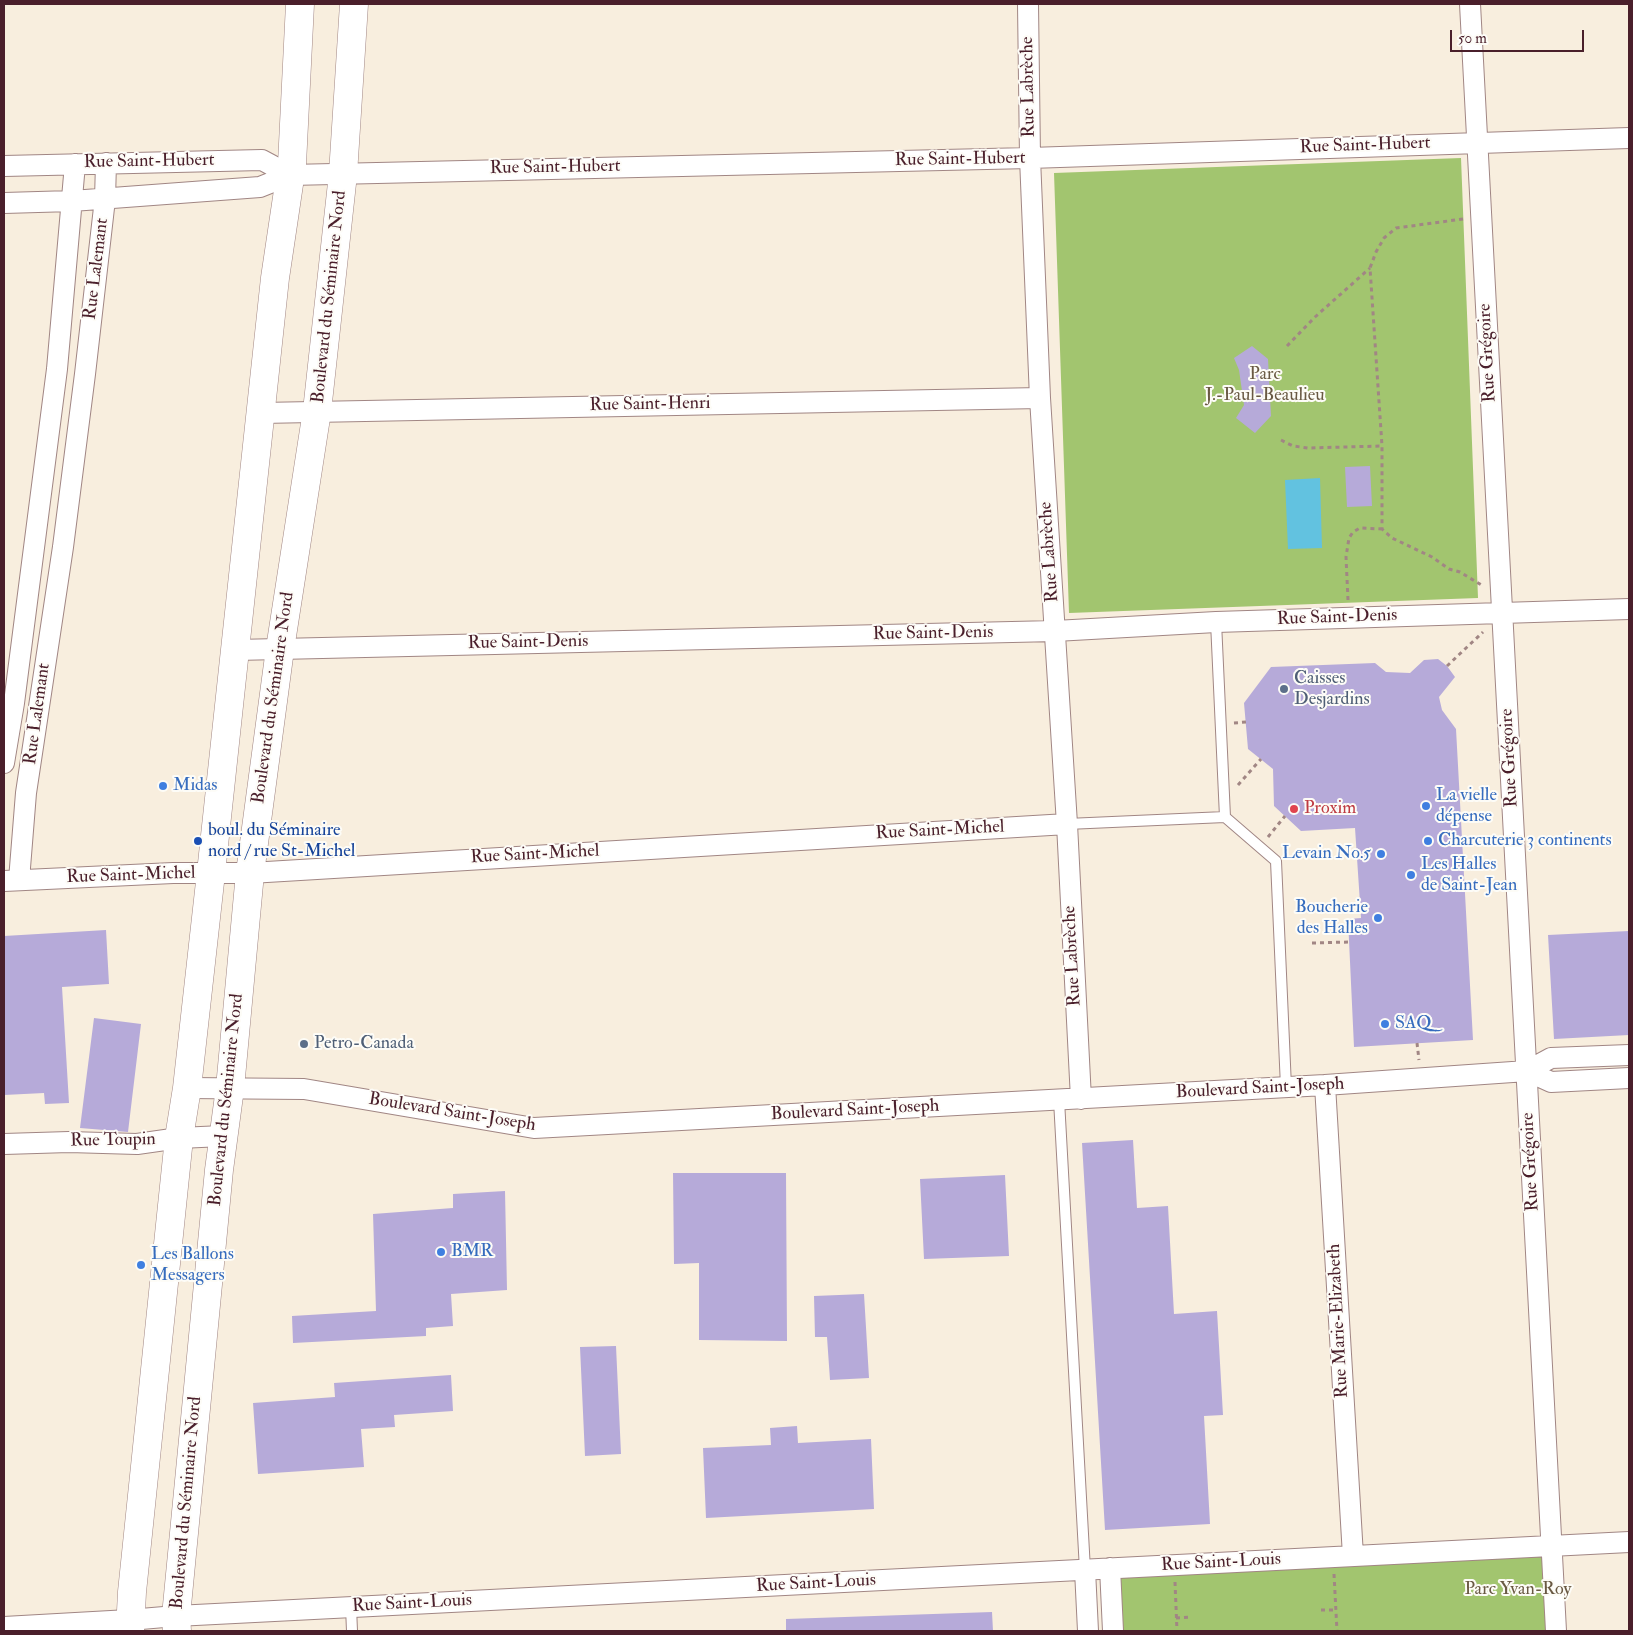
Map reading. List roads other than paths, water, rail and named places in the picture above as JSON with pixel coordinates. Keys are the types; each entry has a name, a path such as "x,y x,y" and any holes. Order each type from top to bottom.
{"main road":[{"path":"130,1626 179,1138 236,650 275,278 290,175 300,4"},
{"name":"Boulevard du Séminaire Nord","path":"177,1624 250,873 280,649 317,411 343,174 354,4"}],"street":[{"name":"Rue Labrèche","path":"1028,4 1030,158 1040,398 1067,824 1081,1099"},
{"name":"Rue Grégoire","path":"1470,4 1556,1631"},
{"name":"Rue Saint-Hubert","path":"4,204 105,199 260,187 290,175 1030,158 1629,138"},
{"name":"Rue Saint-Hubert","path":"4,166 262,160 290,175"},
{"name":"Rue Lalemant","path":"11,881 63,548 105,199 106,163"},
{"name":"Rue Lalemant","path":"4,763 14,703 57,369 75,164"},
{"path":"57,369 85,374"},
{"name":"Rue Saint-Henri","path":"261,413 1040,398"},
{"path":"34,543 63,548"},
{"name":"Rue Saint-Denis","path":"236,650 1055,631 1348,617 1502,606 1629,609"},
{"name":"Rue Saint-Michel","path":"11,881 173,873 250,873 1067,824"},
{"name":"Boulevard Saint-Joseph","path":"186,1088 304,1089 534,1128 1325,1085 1527,1071 1551,1058 1629,1054"},
{"name":"Boulevard Saint-Joseph","path":"1527,1071 1551,1082 1629,1078"},
{"name":"Rue Marie-Elizabeth","path":"1325,1085 1353,1556"},
{"name":"Rue Toupin","path":"4,1144 69,1142 138,1144 179,1138 223,1136"},
{"name":"Rue Saint-Louis","path":"4,1627 177,1624 351,1607 1629,1542"},
{"path":"1110,1568 1113,1631"},
{"path":"1085,1570 1088,1631"}],"lane":[{"path":"1216,622 1225,817"},
{"path":"1067,824 1225,817 1276,861 1286,1087"},
{"path":"1059,1100 1085,1570"},
{"path":"351,1607 352,1631"}],"water":[{"path":"1320,478 1322,548 1288,549 1285,480"}],"place":[{"name":"Caisses Desjardins","path":"1284,689"},
{"name":"Midas","path":"163,786"},
{"name":"La vielle dépense","path":"1426,806"},
{"name":"Proxim","path":"1294,809"},
{"name":"boul. du Séminaire nord / rue St-Michel","path":"198,841"},
{"name":"Charcuterie 3 continents","path":"1428,841"},
{"name":"Levain No.5","path":"1381,854"},
{"name":"Les Halles de Saint-Jean","path":"1411,875"},
{"name":"Boucherie des Halles","path":"1378,918"},
{"name":"SAQ","path":"1385,1024"},
{"name":"Petro-Canada","path":"304,1044"},
{"name":"BMR","path":"441,1252"},
{"name":"Les Ballons Messagers","path":"141,1265"}],"park label":[{"name":"Parc J.-Paul-Beaulieu","path":"1265,385"},
{"name":"Parc Yvan-Roy","path":"1518,1590"}]}
